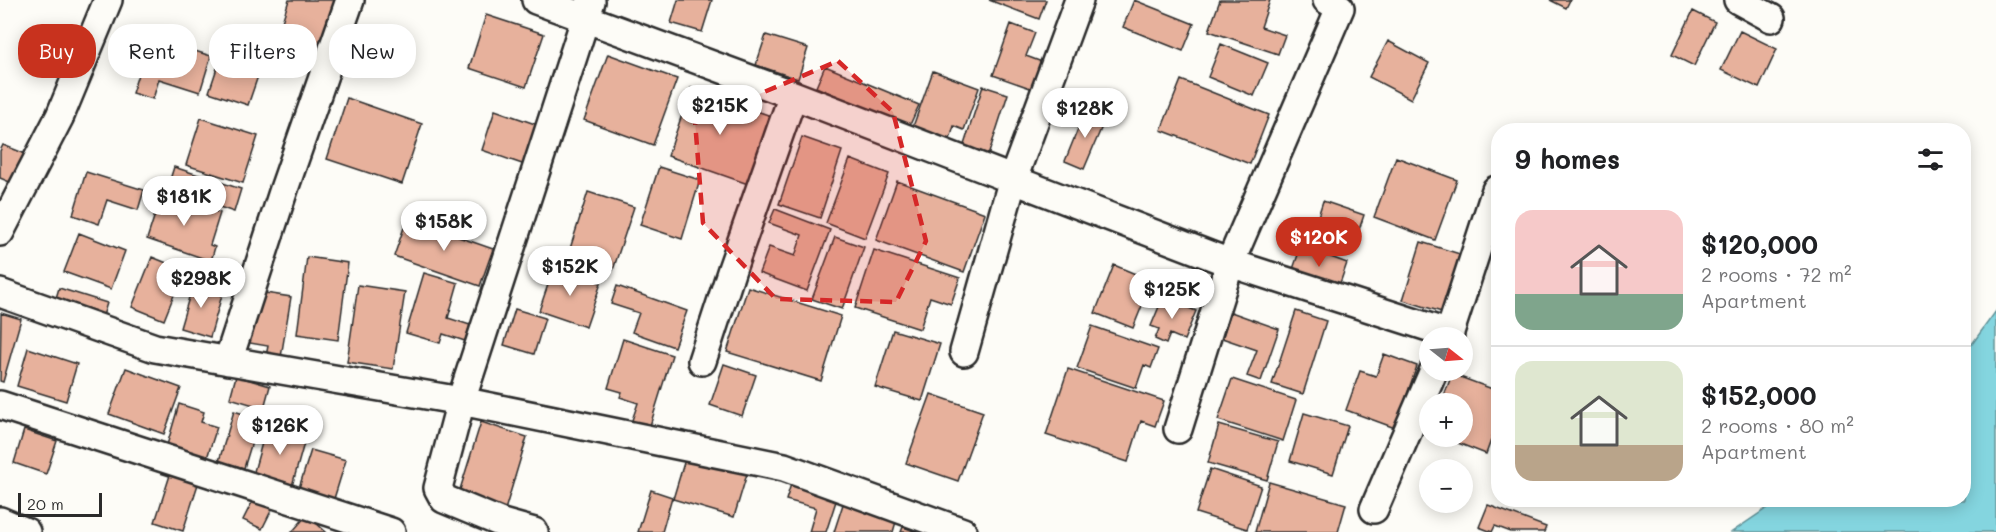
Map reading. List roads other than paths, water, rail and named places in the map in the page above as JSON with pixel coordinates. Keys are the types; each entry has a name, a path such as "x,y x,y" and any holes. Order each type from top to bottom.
{"street":[{"path":"0,232 60,116 108,0"},
{"path":"228,361 288,178 351,0"},
{"path":"536,0 587,8 794,95 1230,263 1422,327"},
{"path":"964,352 1013,179 1079,0"},
{"path":"1178,429 1230,263 1340,8 1327,0"},
{"path":"1738,0 1771,18"},
{"path":"534,532 502,523 444,499 438,488 461,400 587,8"},
{"path":"702,361 794,95"},
{"path":"1452,327 1491,206"},
{"path":"0,293 155,348 461,400 784,467 963,532"},
{"path":"1374,509 1429,381"},
{"path":"0,405 391,532"},
{"path":"0,521 26,532"}],"water":[{"path":"1996,311 1996,532 1732,532 1769,507 1971,507 1971,345"}]}
